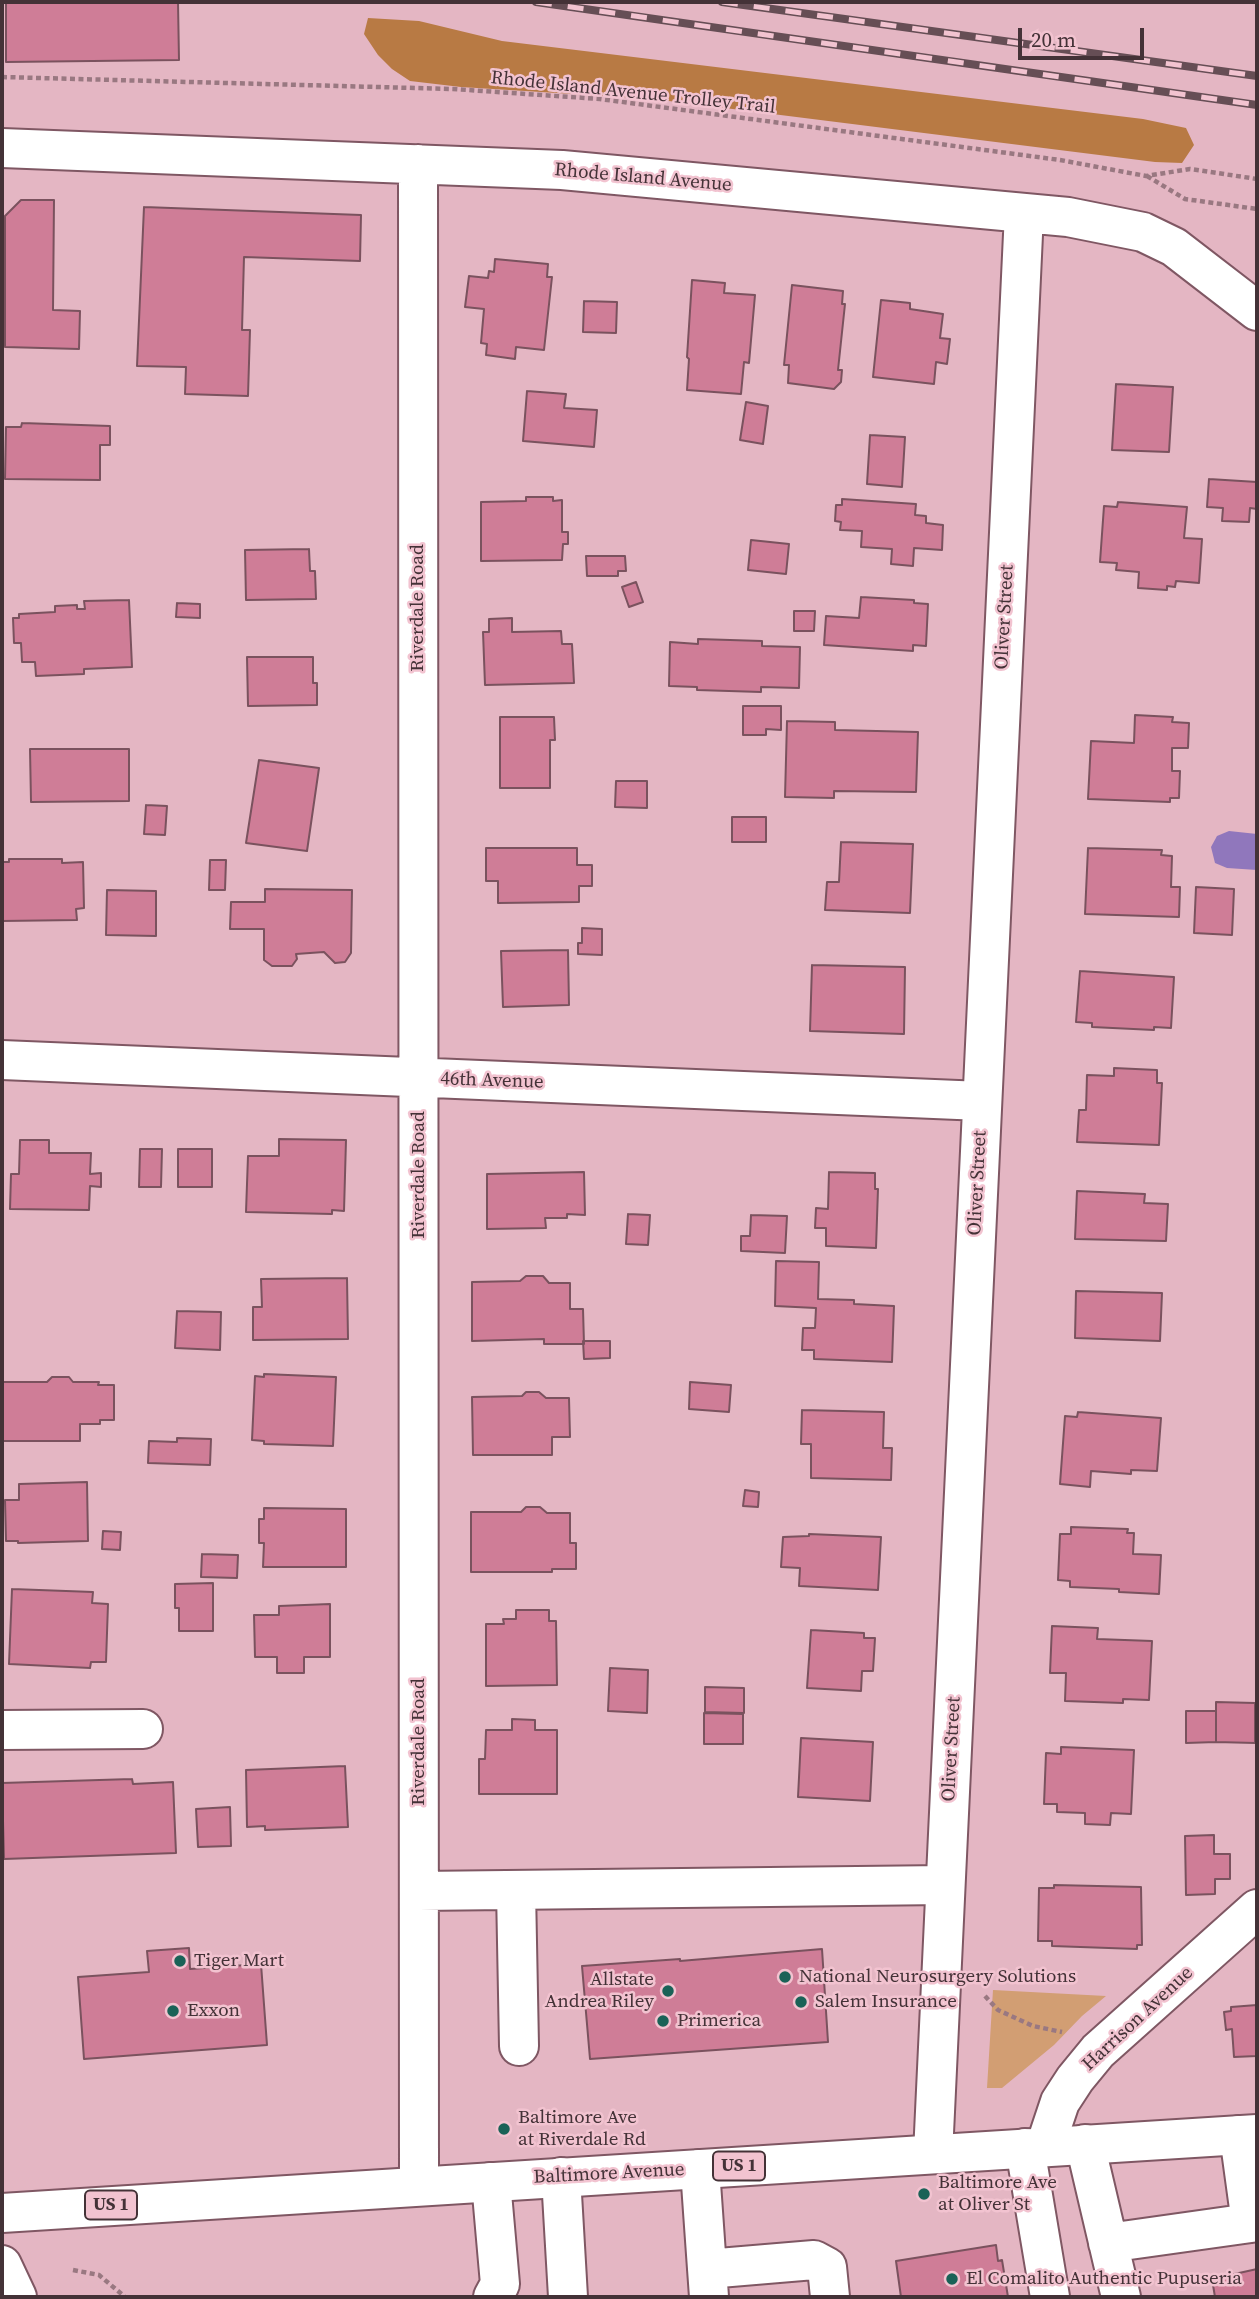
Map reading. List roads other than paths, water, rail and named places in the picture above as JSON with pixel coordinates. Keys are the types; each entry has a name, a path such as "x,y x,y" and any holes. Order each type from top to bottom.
{"street":[{"name":"Rhode Island Avenue","path":"2,148 562,170 1024,212 1108,223 1143,232 1174,247 1257,310"},
{"name":"Riverdale Road","path":"418,164 419,2186"},
{"name":"Oliver Street","path":"933,2154 1024,212"},
{"name":"46th Avenue","path":"2,1060 982,1101"},
{"path":"2,1730 143,1729"},
{"path":"419,1891 946,1885"},
{"path":"516,1890 519,2046"},
{"name":"Harrison Avenue","path":"1035,2148 1074,2079 1111,2039 1257,1909"},
{"path":"1108,2243 1254,2222 1248,2134"},
{"name":"Baltimore Avenue","path":"2,2213 1248,2134"},
{"path":"1085,2144 1121,2297"},
{"path":"1035,2148 1050,2297"},
{"path":"700,2169 708,2283 814,2260 827,2267 830,2297"},
{"path":"561,2177 568,2297"},
{"path":"491,2182 501,2293"},
{"path":"2,2265 17,2297"}],"railway":[{"path":"536,2 1257,105"},
{"path":"722,2 1257,76"}],"place":[{"name":"Tiger Mart","path":"180,1961"},
{"name":"National Neurosurgery Solutions","path":"785,1977"},
{"name":"Allstate Andrea Riley","path":"668,1991"},
{"name":"Salem Insurance","path":"801,2002"},
{"name":"Exxon","path":"173,2011"},
{"name":"Primerica","path":"663,2021"},
{"name":"Baltimore Ave at Riverdale Rd","path":"504,2129"},
{"name":"Baltimore Ave at Oliver St","path":"924,2194"},
{"name":"El Comalito Authentic Pupuseria","path":"952,2279"}]}
